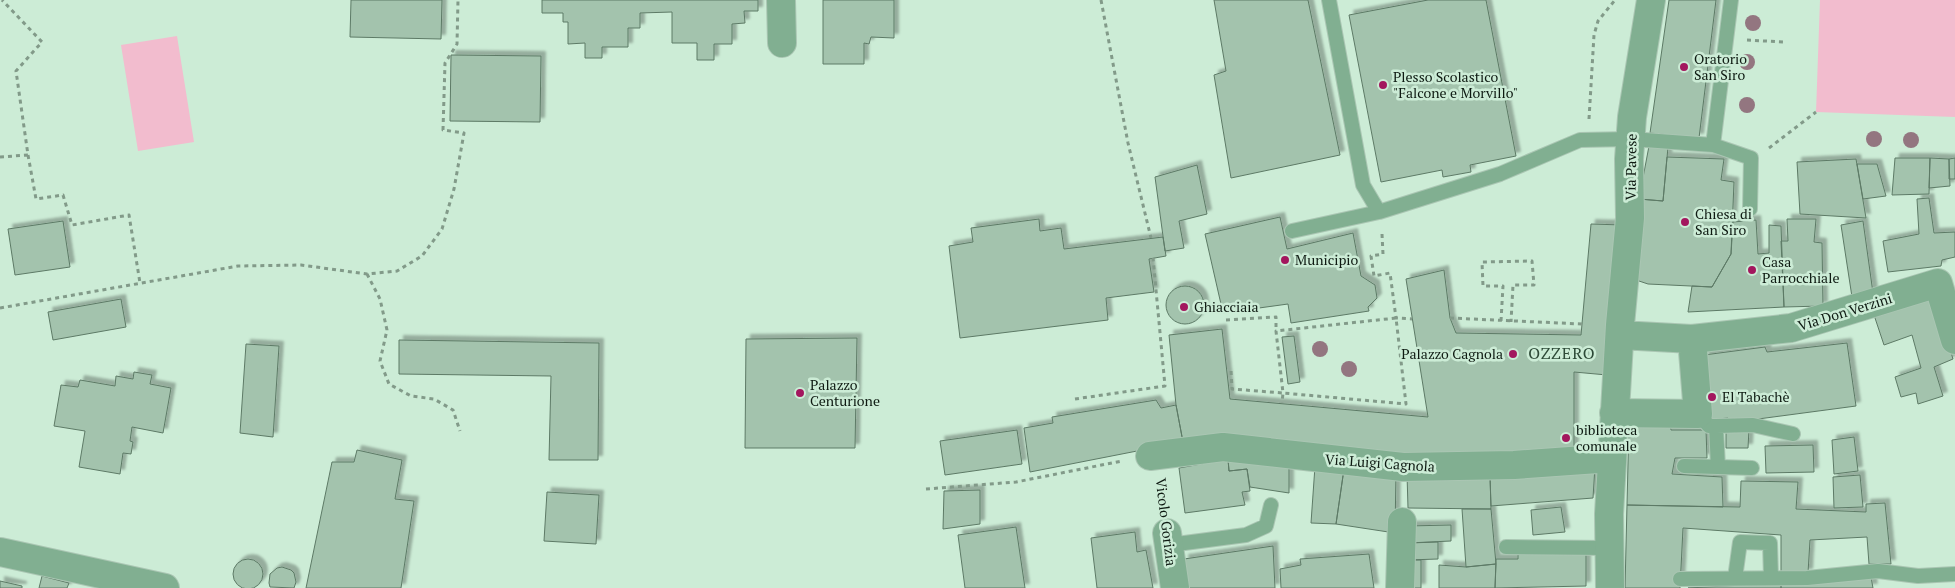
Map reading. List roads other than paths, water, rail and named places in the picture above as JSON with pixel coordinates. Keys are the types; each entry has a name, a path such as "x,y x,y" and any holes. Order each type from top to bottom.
{"street":[{"path":"781,0 782,43"},
{"name":"Via Pavese","path":"1610,588 1608,514 1614,413 1630,218 1632,117 1651,0"},
{"name":"Via Don Verzini","path":"1620,335 1692,339 1792,328 1947,280 1955,340"},
{"path":"1614,413 1707,420 1692,339"},
{"name":"Via Luigi Cagnola","path":"1154,456 1223,447 1403,467 1514,465 1612,458"},
{"path":"1400,588 1402,522"},
{"name":"Vicolo Gorizia","path":"1168,539 1175,588"},
{"path":"0,552 165,588"}],"lane":[{"path":"1329,0 1363,185 1379,212"},
{"path":"1713,145 1731,0"},
{"path":"1292,231 1379,212 1500,174 1580,140 1631,139 1713,145 1751,158 1750,209"},
{"path":"1718,467 1707,420 1753,425 1793,434"},
{"path":"1684,466 1752,468"},
{"path":"1168,539 1246,535 1266,526 1271,505"},
{"path":"1735,578 1740,542 1770,543 1771,578"},
{"path":"1506,547 1609,548"},
{"path":"1680,580 1807,578 1878,571 1918,576 1955,574"}],"place":[{"name":"Oratorio San Siro","path":"1684,67"},
{"name":"Plesso Scolastico \"Falcone e Morvillo\"","path":"1383,85"},
{"name":"Chiesa di San Siro","path":"1685,222"},
{"name":"Municipio","path":"1285,260"},
{"name":"Casa Parrocchiale","path":"1752,270"},
{"name":"Ghiacciaia","path":"1184,307"},
{"name":"Palazzo Cagnola","path":"1513,354"},
{"name":"Palazzo Centurione","path":"800,393"},
{"name":"El Tabachè","path":"1712,397"},
{"name":"biblioteca comunale","path":"1566,438"}],"district":[{"name":"OZZERO","path":"1562,353"}]}
